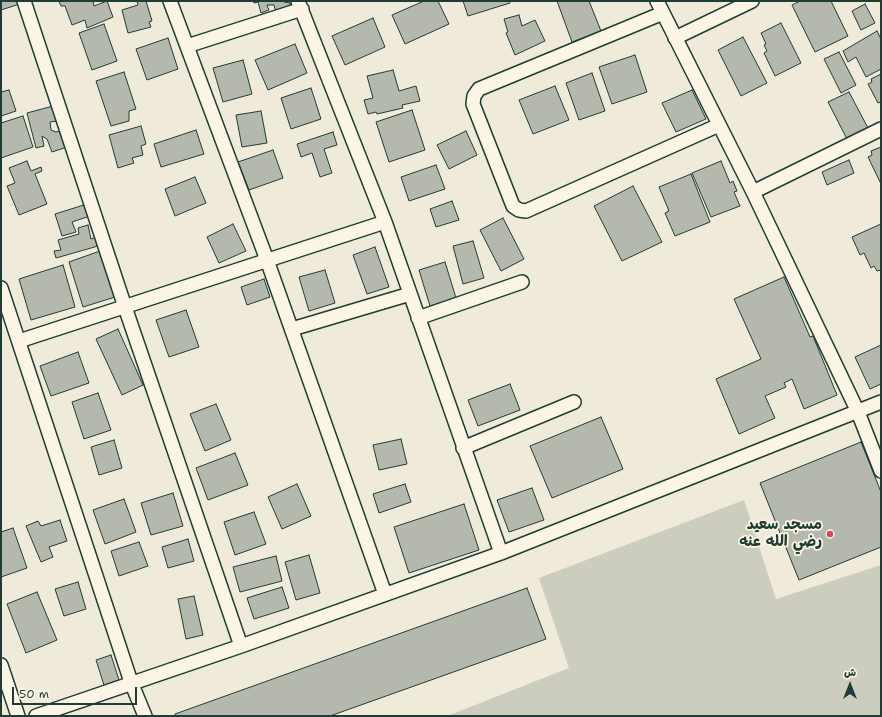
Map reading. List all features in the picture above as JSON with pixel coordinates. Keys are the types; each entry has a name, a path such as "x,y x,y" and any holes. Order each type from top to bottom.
{"street":[{"path":"24,1 125,307 241,646"},
{"path":"170,1 267,260 385,594"},
{"path":"675,38 752,1"},
{"path":"187,46 300,5 385,222 501,553"},
{"path":"719,125 526,211 519,210 513,206 473,104 474,96 479,89 660,7 753,192 858,412 881,471"},
{"path":"753,192 881,129"},
{"path":"19,341 385,222"},
{"path":"418,318 522,282"},
{"path":"1,288 131,682 145,716"},
{"path":"292,329 410,294"},
{"path":"463,448 574,402"},
{"path":"36,716 131,682 241,646 501,553 881,402"},
{"path":"1,665 18,716"}],"shaded area":[{"path":"744,500 776,599 881,565 881,716 447,716 569,668 539,578"}],"building":[{"path":"1,1 23,1 23,3 1,10"},
{"path":"59,1 93,1 94,6 107,1 113,17 87,28 85,20 72,25 65,6 61,6"},
{"path":"137,1 146,1 152,21 149,22 151,27 128,33 122,10 138,5"},
{"path":"253,1 284,1 290,3 290,13 277,16 274,5 267,5 269,10 261,13 258,2 254,3"},
{"path":"424,1 438,1 449,24 405,44 392,15"},
{"path":"463,1 509,1 510,3 468,16"},
{"path":"557,1 589,1 601,31 572,42"},
{"path":"800,1 831,1 848,36 815,52 792,5"},
{"path":"865,4 875,23 861,30 852,11"},
{"path":"519,15 522,26 535,20 545,41 515,55 506,33 508,32 504,19"},
{"path":"373,18 385,47 345,65 332,36"},
{"path":"781,23 801,63 775,76 764,53 767,51 764,45 766,44 761,33"},
{"path":"104,24 117,61 92,70 79,33"},
{"path":"877,31 881,39 881,69 866,77 856,57 848,62 843,51"},
{"path":"743,37 767,83 741,96 718,50"},
{"path":"168,38 178,69 147,80 136,49"},
{"path":"295,44 307,73 268,90 255,60"},
{"path":"839,52 856,85 841,93 824,59"},
{"path":"635,55 647,92 612,104 599,67"},
{"path":"243,60 252,94 223,102 213,68"},
{"path":"393,70 399,91 416,86 420,101 402,105 403,108 377,114 376,112 368,114 364,100 373,98 367,76"},
{"path":"124,72 136,109 129,111 129,121 111,126 96,81"},
{"path":"592,73 605,111 579,120 566,83"},
{"path":"881,74 881,102 878,103 868,84 872,82 871,79"},
{"path":"555,86 569,120 533,134 519,100"},
{"path":"311,88 321,119 291,129 281,98"},
{"path":"9,90 16,111 1,116 1,92"},
{"path":"692,90 706,119 676,132 662,103"},
{"path":"849,92 868,128 847,139 828,102"},
{"path":"53,106 57,121 50,122 51,130 56,132 61,131 67,147 52,152 47,139 42,136 44,146 36,148 27,113"},
{"path":"412,110 425,150 389,162 376,122"},
{"path":"261,111 267,143 242,147 236,115"},
{"path":"23,116 33,147 1,158 1,123"},
{"path":"141,126 146,144 141,146 143,155 132,158 134,163 118,168 109,135"},
{"path":"196,130 204,154 161,167 154,144"},
{"path":"466,131 477,155 449,169 437,145"},
{"path":"333,132 337,145 324,149 332,173 320,177 312,153 301,157 297,144"},
{"path":"881,147 881,184 868,157 872,155 871,151"},
{"path":"273,150 283,178 249,190 238,162"},
{"path":"849,160 854,173 827,185 822,172"},
{"path":"27,161 31,171 41,167 42,171 35,174 47,204 19,215 7,186 15,183 9,168"},
{"path":"721,161 730,183 733,181 737,191 734,192 740,206 711,217 692,173"},
{"path":"436,165 445,189 409,201 401,177"},
{"path":"691,174 710,222 675,236 665,213 669,211 659,187"},
{"path":"195,177 206,203 175,216 165,189"},
{"path":"633,186 662,242 622,261 594,206"},
{"path":"452,201 459,220 436,227 430,209"},
{"path":"87,204 90,216 72,222 76,232 62,236 55,214"},
{"path":"503,218 524,259 501,271 480,230"},
{"path":"233,224 246,251 219,263 207,237"},
{"path":"881,224 881,270 877,271 874,266 871,268 864,253 860,255 852,237"},
{"path":"88,225 91,239 96,237 98,246 56,258 54,251 61,250 58,240 79,234 78,228"},
{"path":"473,241 484,278 463,284 453,246"},
{"path":"375,247 389,287 367,294 353,255"},
{"path":"100,251 115,297 83,307 69,262"},
{"path":"445,262 456,298 430,306 419,270"},
{"path":"63,265 75,307 31,320 19,279"},
{"path":"325,270 335,303 309,311 299,277"},
{"path":"784,277 810,337 813,336 837,395 804,409 792,379 784,383 786,387 765,396 775,418 739,434 716,379 761,359 734,299"},
{"path":"264,279 270,297 247,305 241,287"},
{"path":"186,310 199,347 169,357 156,320"},
{"path":"118,329 143,385 122,395 96,339"},
{"path":"881,345 881,384 870,389 855,357"},
{"path":"78,352 89,383 51,396 40,366"},
{"path":"510,384 520,410 478,426 468,400"},
{"path":"98,393 111,430 84,439 72,402"},
{"path":"216,404 231,440 205,451 190,414"},
{"path":"601,417 623,469 552,498 530,446"},
{"path":"401,439 407,464 379,470 373,445"},
{"path":"114,440 122,468 99,475 91,447"},
{"path":"861,442 881,492 881,547 799,580 760,483"},
{"path":"235,453 248,485 208,500 196,468"},
{"path":"297,484 311,516 282,529 268,497"},
{"path":"405,484 411,502 379,513 373,494"},
{"path":"532,488 544,520 509,532 497,500"},
{"path":"173,493 183,526 151,535 141,503"},
{"path":"124,499 136,532 105,544 93,510"},
{"path":"464,504 479,550 409,573 394,527"},
{"path":"254,512 266,544 235,555 224,522"},
{"path":"60,520 67,541 49,547 53,557 41,562 26,526 38,521 41,526"},
{"path":"13,528 27,568 1,577 1,532"},
{"path":"188,539 194,561 168,568 162,547"},
{"path":"139,542 148,566 119,576 111,551"},
{"path":"309,555 320,593 296,600 285,562"},
{"path":"276,556 282,581 240,592 233,567"},
{"path":"78,582 86,609 64,616 55,589"},
{"path":"282,587 289,608 254,619 247,598"},
{"path":"527,588 546,639 330,716 175,716 175,714"},
{"path":"37,592 57,640 26,653 7,604"},
{"path":"194,596 203,635 186,639 178,599"},
{"path":"111,655 119,680 104,685 96,660"}],"place":[{"name":"مسجد سعيد رضي الله عنه","path":"830,534"}]}
